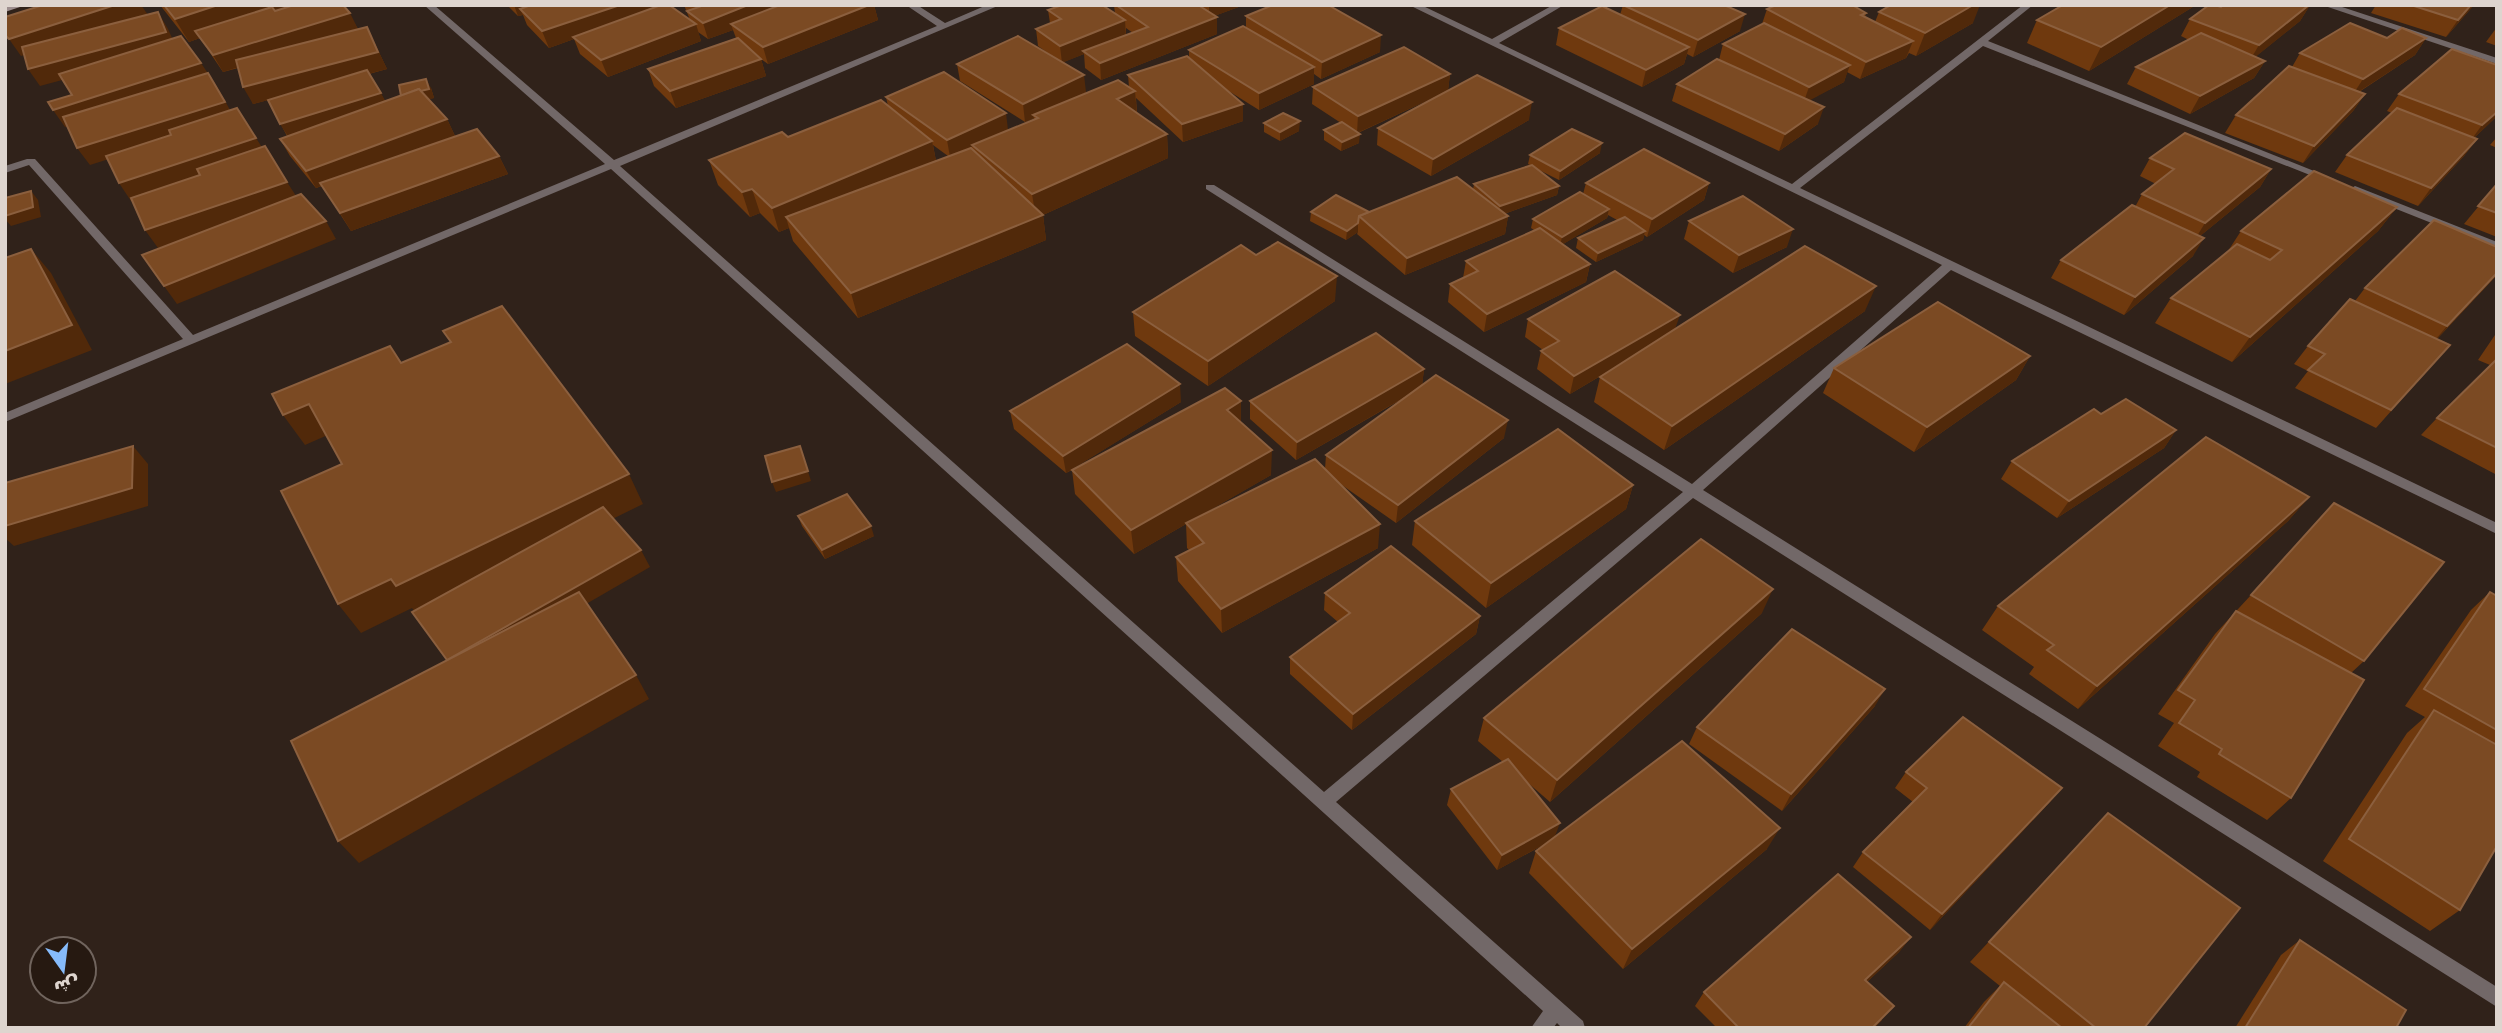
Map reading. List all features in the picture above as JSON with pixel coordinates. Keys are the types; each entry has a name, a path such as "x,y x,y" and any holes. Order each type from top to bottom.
{"street":[{"path":"5,9 18,5"},
{"path":"428,5 613,165 1576,1028"},
{"path":"910,5 945,27"},
{"path":"5,418 996,5"},
{"path":"1413,5 2497,529"},
{"path":"1492,43 1560,5"},
{"path":"1792,189 2029,5"},
{"path":"2326,5 2497,61"},
{"path":"1982,42 2497,246"},
{"path":"5,170 32,160 191,341"},
{"path":"1210,187 2497,998"},
{"path":"1324,802 1693,491 1949,265"},
{"path":"1540,1028 1556,1010"}],"building":[{"path":"43,5 115,5 9,39 5,35 5,17"},
{"path":"164,5 218,5 175,19"},
{"path":"294,5 343,5 350,13 213,55 195,31 272,7 275,11"},
{"path":"531,5 620,5 542,31 520,9"},
{"path":"661,5 669,5 696,24 601,60 573,37"},
{"path":"696,5 748,5 703,23 687,11 699,7"},
{"path":"780,5 869,5 763,47 731,24"},
{"path":"1062,5 1102,5 1125,20 1060,46 1036,29 1061,19 1048,10"},
{"path":"1116,5 1198,5 1217,17 1100,63 1083,51 1148,27"},
{"path":"1273,5 1328,5 1381,35 1322,62 1246,16"},
{"path":"1623,5 1724,5 1745,14 1698,40"},
{"path":"1776,5 1852,5 1866,13 1861,15 1913,41 1866,62 1767,9"},
{"path":"1891,5 1973,5 1925,33 1879,12"},
{"path":"2063,5 2170,5 2101,47 2037,20"},
{"path":"2209,5 2309,5 2259,45 2190,19"},
{"path":"2411,5 2471,5 2458,20"},
{"path":"1602,6 1689,47 1646,70 1559,28"},
{"path":"158,12 166,32 28,69 22,47"},
{"path":"1764,23 1850,65 1809,87 1723,44"},
{"path":"2350,23 2387,38 2402,28 2426,38 2363,79 2300,53"},
{"path":"1243,26 1314,67 1259,93 1189,50"},
{"path":"367,27 378,52 243,87 236,60"},
{"path":"2201,33 2265,61 2200,96 2136,67"},
{"path":"181,36 201,63 53,110 48,102 72,95 59,74"},
{"path":"1018,36 1084,75 1023,104 957,64"},
{"path":"738,38 761,59 670,91 648,69"},
{"path":"1404,47 1450,74 1358,116 1313,87"},
{"path":"2452,49 2497,65 2497,112 2482,125 2399,94"},
{"path":"1187,56 1243,104 1182,124 1128,75"},
{"path":"1717,59 1824,107 1785,134 1677,84"},
{"path":"2289,66 2365,94 2314,146 2236,115"},
{"path":"367,70 381,93 280,124 268,100"},
{"path":"944,72 1006,113 947,140 886,97"},
{"path":"208,73 225,102 77,148 63,117"},
{"path":"1477,75 1532,102 1433,159 1378,128"},
{"path":"426,79 429,89 419,89 401,96 399,85"},
{"path":"1118,80 1135,91 1117,99 1167,134 1032,194 972,145 1038,118 1033,115"},
{"path":"419,89 447,119 306,171 280,139"},
{"path":"881,100 932,141 772,208 752,189 742,192 709,160 782,132 788,137"},
{"path":"237,108 256,138 119,183 106,156 171,135 169,130"},
{"path":"2397,108 2477,139 2431,188 2347,155"},
{"path":"1283,113 1300,121 1280,132 1264,123"},
{"path":"1342,122 1360,134 1342,142 1324,130"},
{"path":"477,129 499,156 340,213 320,183"},
{"path":"1572,129 1602,143 1560,171 1530,155"},
{"path":"2185,133 2271,169 2205,223 2142,194 2174,169 2150,158"},
{"path":"265,146 287,182 145,230 131,198 200,175 197,169"},
{"path":"971,148 1043,215 851,293 786,217"},
{"path":"1644,149 1709,183 1652,219 1586,183"},
{"path":"1532,165 1559,186 1500,206 1474,184"},
{"path":"2314,171 2397,207 2250,337 2171,298 2237,244 2270,260 2282,250 2241,231"},
{"path":"1457,177 1508,216 1407,258 1359,216"},
{"path":"2497,184 2497,213 2478,206"},
{"path":"31,191 33,207 5,216 5,198"},
{"path":"1580,192 1609,209 1562,237 1533,219"},
{"path":"301,194 326,221 164,286 142,255"},
{"path":"1336,195 1369,212 1359,216 1358,223 1347,231 1311,212"},
{"path":"1743,196 1793,229 1739,255 1689,221"},
{"path":"2132,205 2204,238 2135,297 2061,260"},
{"path":"1625,217 1645,231 1598,253 1578,238"},
{"path":"2434,220 2497,247 2497,273 2447,326 2365,288"},
{"path":"1540,228 1590,264 1487,314 1450,284 1478,271 1466,261"},
{"path":"1278,242 1337,276 1208,361 1133,312 1241,245 1256,255"},
{"path":"1805,246 1876,286 1672,426 1600,377"},
{"path":"31,249 72,325 5,351 5,258"},
{"path":"1615,271 1680,315 1574,376 1541,351 1559,341 1528,319"},
{"path":"2350,299 2450,345 2391,410 2308,370 2325,354 2308,346"},
{"path":"1938,302 2030,356 1927,427 1834,368"},
{"path":"502,306 629,474 396,586 391,579 338,604 281,491 342,464 309,404 283,415 272,394 390,346 401,363 451,342 443,331"},
{"path":"1376,333 1424,369 1297,442 1250,401"},
{"path":"1127,344 1180,384 1063,456 1010,411"},
{"path":"2497,359 2497,448 2437,418"},
{"path":"1436,375 1508,420 1398,505 1326,455"},
{"path":"1225,388 1241,401 1227,410 1272,450 1131,530 1072,470"},
{"path":"2126,399 2176,430 2069,501 2012,461 2094,409 2101,414"},
{"path":"1558,429 1633,485 1491,583 1415,521"},
{"path":"2206,437 2309,497 2097,686 2047,650 2054,645 1998,606"},
{"path":"133,446 132,488 5,526 5,483"},
{"path":"800,446 808,471 772,482 765,456"},
{"path":"1315,459 1380,524 1221,609 1176,557 1204,543 1186,523"},
{"path":"847,494 871,526 822,550 798,516"},
{"path":"2334,503 2444,562 2364,661 2251,595"},
{"path":"603,507 641,550 447,660 412,612"},
{"path":"1701,539 1773,589 1557,780 1484,718"},
{"path":"1391,546 1480,616 1353,714 1290,657 1350,613 1325,593"},
{"path":"579,592 636,675 338,841 291,741"},
{"path":"2490,592 2497,596 2497,730 2424,689"},
{"path":"2236,611 2364,680 2291,798 2219,754 2222,749 2179,723 2195,700 2178,690"},
{"path":"1792,629 1885,689 1791,794 1697,727"},
{"path":"2434,710 2497,745 2497,846 2460,910 2349,839"},
{"path":"1963,717 2062,788 1942,914 1863,852 1927,788 1906,772"},
{"path":"1682,741 1780,828 1632,949 1536,851"},
{"path":"1508,759 1560,823 1502,855 1451,789"},
{"path":"2108,813 2240,908 2144,1028 2096,1028 1989,942"},
{"path":"1838,874 1911,937 1865,980 1894,1006 1872,1028 1739,1028 1704,992"},
{"path":"2300,940 2406,1010 2396,1028 2245,1028"},
{"path":"2004,982 2062,1028 1968,1028"}]}
